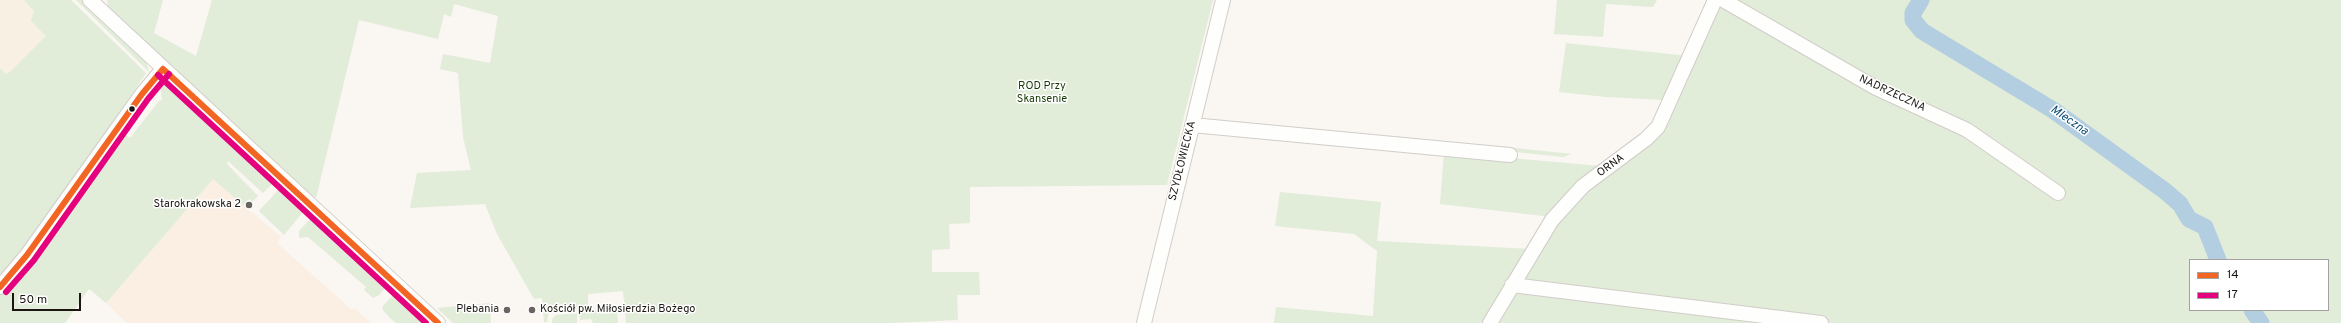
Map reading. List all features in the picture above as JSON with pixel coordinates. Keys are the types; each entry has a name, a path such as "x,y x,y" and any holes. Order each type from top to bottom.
{"street":[{"name":"SZYDŁOWIECKA","path":"1144,323 1223,0"},
{"name":"ORNA","path":"1490,323 1552,220 1583,186 1646,140 1658,127 1715,0"},
{"name":"NADRZECZNA","path":"1723,0 1876,88 1967,130 2058,192"},
{"path":"97,3 163,69 438,323"},
{"path":"0,287 27,255 142,94 163,69"},
{"path":"1192,125 1510,155"},
{"path":"1512,286 1821,323"}],"shaded area":[{"path":"0,0 71,0 0,124"},
{"path":"213,179 281,237 277,243 352,310 354,308 371,323 127,323 106,303"}],"green space":[{"path":"24,0 71,0 146,73 115,119 116,121 26,248 0,276 0,68 6,74 11,71 46,36 31,21 34,11"},
{"path":"76,0 84,0 146,60 149,72"},
{"name":"ROD Przy Skansenie","path":"107,0 163,0 154,33 196,56 212,0 1213,0 1167,185 970,187 970,223 949,224 950,249 932,250 932,272 979,272 980,295 957,295 958,320 893,323 626,323 623,291 588,294 588,306 552,309 549,312 547,322 544,322 542,298 534,299 497,234 485,204 410,208 417,173 471,170 463,137 458,73 440,69 443,54 490,63 498,16 454,4 451,17 444,14 438,39 359,20 316,198 308,192 306,195 140,39 108,7"},
{"path":"1557,0 1657,0 1653,7 1606,4 1603,37 1554,34"},
{"path":"1719,0 2341,0 2341,323 1494,323 1558,218 1585,189 1655,138"},
{"path":"1566,43 1688,56 1665,100 1606,97 1559,92"},
{"path":"160,83 174,86 272,184 263,193 228,161 227,164 258,196 252,202 249,199 244,206 213,179 106,303 89,289 65,323 0,323 0,292 41,245 123,133 130,138 159,101 162,100"},
{"path":"1486,145 1572,154 1563,157 1486,149"},
{"path":"1444,152 1600,166 1552,217 1440,204"},
{"path":"279,189 303,212 284,235 259,211"},
{"path":"1280,192 1381,202 1377,241 1531,249 1484,323 1274,323 1276,307 1373,316 1377,251 1354,234 1275,226"},
{"path":"311,218 385,288 379,295 373,298 364,290 366,287 308,237 299,238 299,231"},
{"path":"393,295 424,323 396,323 389,317 382,309"},
{"path":"490,303 491,323 453,323 437,308"},
{"path":"613,309 617,312 618,323 593,323 591,319 580,320 579,312"},
{"path":"577,313 577,323 552,323 552,319 556,315"}],"waterway":[{"name":"Mleczna","path":"1921,0 1913,13 1913,20 1922,31 2053,110 2165,191 2180,204 2189,219 2205,227 2218,259"},
{"name":"Mleczna","path":"2253,311 2261,323"}],"transit line":[{"name":"14","path":"163,69 438,323"},
{"name":"14","path":"0,287 27,255 142,94 163,69"},
{"name":"17","path":"6,292 34,260 148,99 169,74"},
{"name":"17","path":"158,75 426,323"}],"place":[{"name":"Starokrakowska 2","path":"249,205"},
{"name":"Plebania","path":"507,310"},
{"name":"Kościół pw. Miłosierdzia Bożego","path":"532,310"}]}
